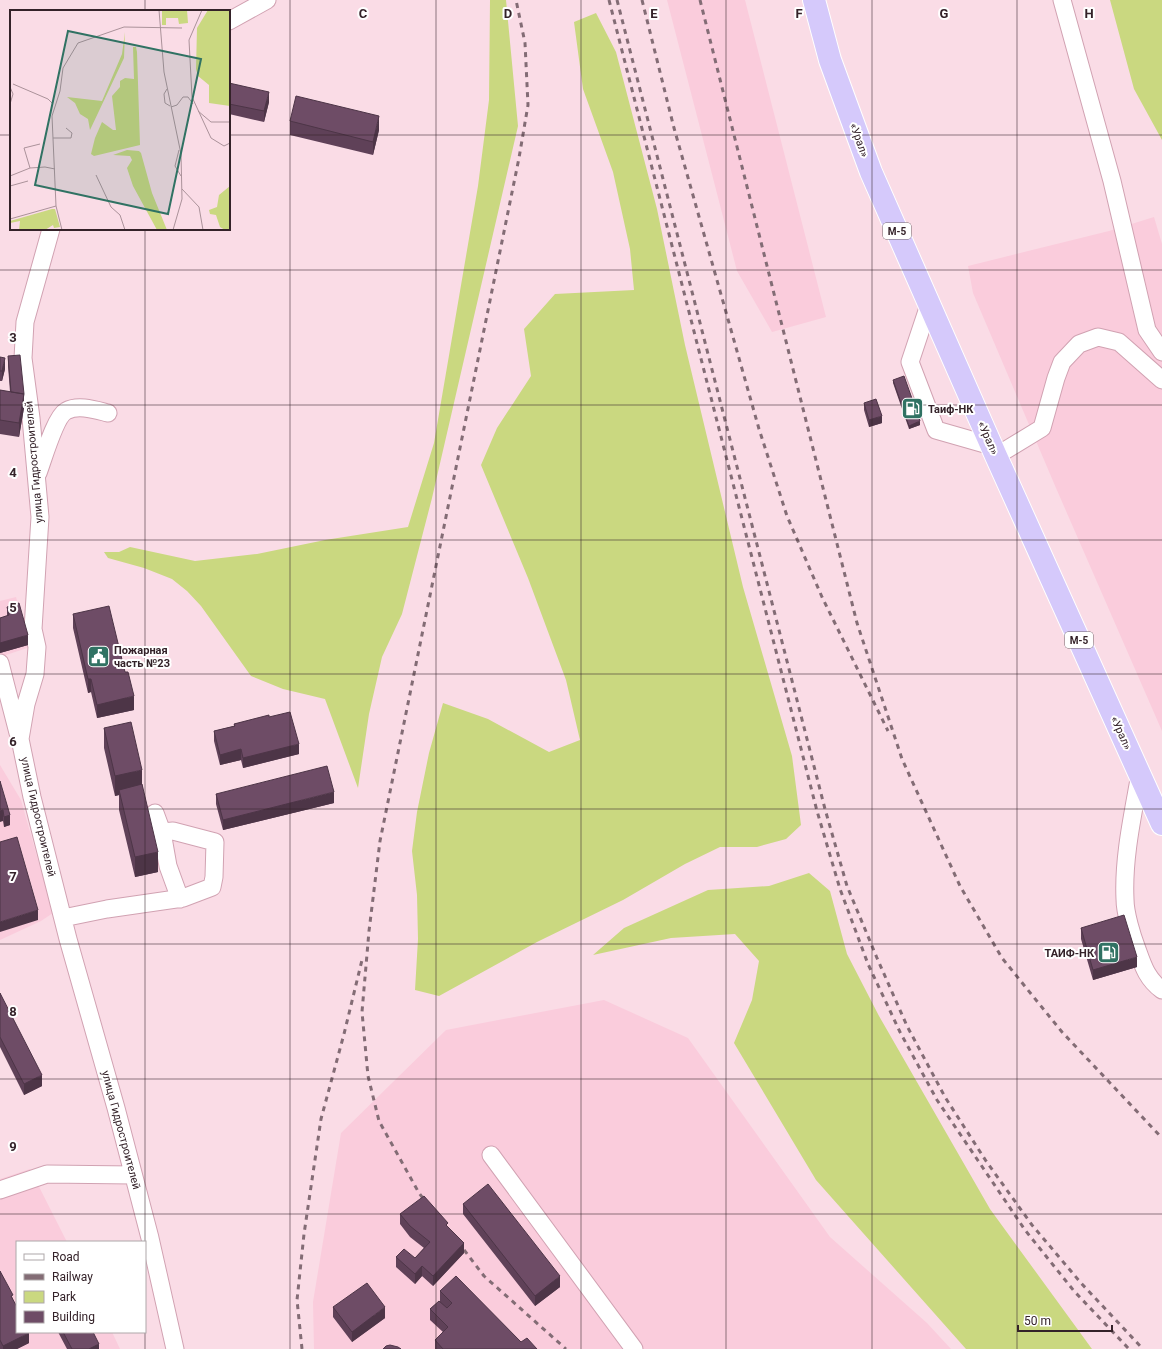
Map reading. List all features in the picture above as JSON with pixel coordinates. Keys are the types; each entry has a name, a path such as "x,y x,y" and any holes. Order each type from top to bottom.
{"highway":[{"name":"«Урал»","path":"814,0 830,60 871,172 994,451 1162,824"}],"street":[{"path":"230,20 267,0"},
{"path":"1062,0 1112,181 1147,330 1162,352"},
{"name":"улица Гидростроителей","path":"51,230 25,322 23,358 40,517 33,629 37,648 35,674 26,704 20,739 32,797 63,918 116,1108 175,1349"},
{"path":"929,305 910,362 936,430 994,451 1042,428 1062,362 1079,344 1098,337 1119,342 1162,380"},
{"path":"36,477 59,418 66,411 84,408 108,413"},
{"path":"0,662 20,739"},
{"path":"1140,774 1126,860 1125,899 1133,939 1144,971 1156,986 1162,990"},
{"path":"155,813 162,832 168,866 180,899"},
{"path":"63,918 107,909 180,899 212,887 214,877 215,842 173,831 162,832"},
{"path":"491,1156 634,1349"},
{"path":"0,1190 47,1174 133,1175"}],"shaded area":[{"path":"667,0 745,0 826,317 772,332 737,271"},
{"path":"1154,217 1162,244 1162,731 973,293 968,266 1109,231"},
{"path":"16,597 30,647 0,657 0,601"},
{"path":"0,765 21,800 53,913 41,921 0,940"},
{"path":"604,1000 688,1038 830,1237 927,1323 951,1349 314,1349 313,1302 341,1133 446,1030"},
{"path":"30,1169 66,1241 16,1241 16,1333 112,1333 120,1349 0,1349 0,1179"}],"green space":[{"path":"490,0 506,0 518,126 432,498 402,614 382,657 369,714 358,788 325,699 283,689 251,676 201,606 187,591 172,579 144,568 108,558 104,552 119,552 130,547 195,561 257,554 325,540 408,527 434,443 478,186 489,100"},
{"path":"1110,0 1162,0 1162,140 1134,89"},
{"path":"596,13 616,52 657,209 685,345 743,587 792,756 801,825 786,839 757,847 720,847 685,864 623,900 537,942 439,996 415,990 418,939 417,895 412,851 417,812 429,753 443,703 488,719 549,752 580,740 566,680 528,578 481,465 497,428 531,376 524,329 555,294 634,290 630,249 613,172 583,89 574,22"},
{"path":"809,873 830,891 847,954 879,1016 990,1209 1092,1349 966,1349 816,1180 734,1043 752,1000 759,961 735,934 671,938 593,955 624,928 708,890 769,886"}],"building":[{"path":"230,83 269,92 264,111 230,104"},
{"path":"296,96 379,116 373,142 290,121"},
{"path":"20,355 24,394 11,392 8,356"},
{"path":"0,357 5,358 2,371 0,371"},
{"path":"904,376 920,421 909,426 893,380"},
{"path":"0,390 24,394 19,423 0,420"},
{"path":"876,399 882,416 869,420 864,403"},
{"path":"19,603 28,635 0,643 0,618 9,615 7,607"},
{"name":"Пожарная часть №23","path":"109,606 125,672 128,672 134,696 97,705 91,679 88,679 73,614"},
{"path":"290,712 299,744 243,758 241,749 220,755 214,731 269,715 269,717"},
{"path":"131,722 142,770 115,776 104,728"},
{"path":"327,766 334,792 223,820 216,794"},
{"path":"0,781 10,815 4,817 3,810 0,811"},
{"path":"142,784 158,852 135,857 119,790"},
{"path":"17,837 38,910 0,922 0,842"},
{"name":"ТАИФ-НК","path":"1124,915 1137,957 1093,970 1081,928"},
{"path":"0,993 42,1075 24,1084 0,1037"},
{"path":"488,1184 560,1276 535,1296 463,1204"},
{"path":"424,1196 448,1223 446,1225 464,1243 433,1276 422,1266 415,1274 396,1257 404,1249 415,1258 430,1242 410,1226 400,1214"},
{"path":"0,1271 13,1295 11,1296 16,1305 16,1333 29,1333 3,1346 0,1340"},
{"path":"456,1276 521,1342 527,1338 537,1349 443,1349 435,1340 448,1327 430,1309 439,1301 447,1308 452,1303 440,1291"},
{"path":"367,1283 385,1307 352,1332 333,1307"},
{"path":"64,1333 94,1333 99,1344 89,1349 72,1349"},
{"path":"390,1345 398,1347 401,1349 383,1349"}],"railway":[{"path":"429,1206 419,1193 379,1121 368,1076 362,1012 369,931 380,841 519,158 528,105 525,43 516,0"},
{"path":"609,0 817,811 840,889 868,964 900,1032 937,1100 1025,1230 1074,1291 1129,1349"},
{"path":"617,0 825,809 847,886 907,1026 945,1097 986,1161 1032,1225 1081,1283 1143,1349"},
{"path":"642,0 674,128 759,429 787,516 822,597 888,731"},
{"path":"700,0 857,623 902,759 960,886 1002,958 1062,1032 1162,1138"},
{"path":"302,1349 297,1300 304,1234 321,1119 362,960"},
{"path":"458,1242 484,1276 566,1349"}],"place":[{"name":"Таиф-НК","path":"913,409"},
{"name":"Пожарная часть №23","path":"99,656"},
{"name":"ТАИФ-НК","path":"1109,953"}]}
